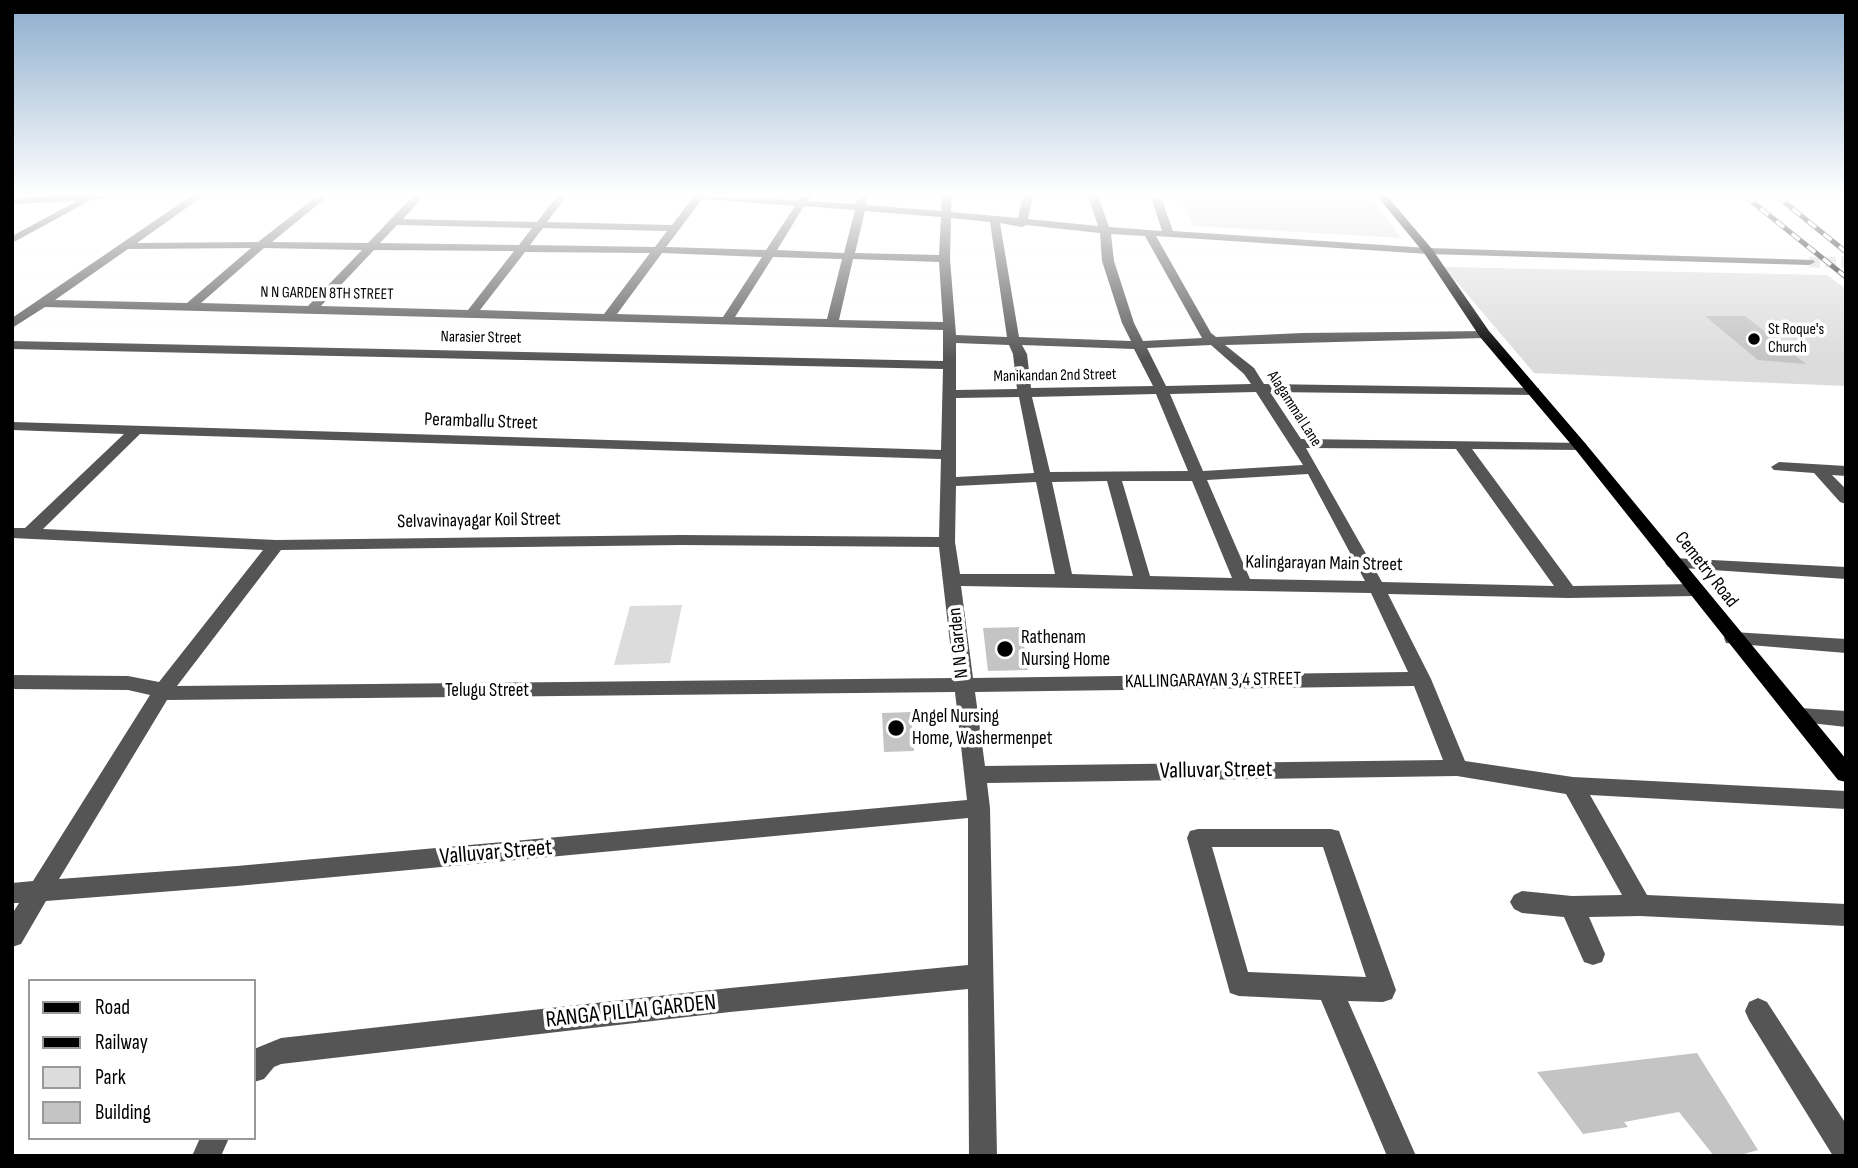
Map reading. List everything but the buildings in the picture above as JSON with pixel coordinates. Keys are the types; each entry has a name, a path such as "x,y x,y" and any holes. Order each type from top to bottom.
{"main road":[{"name":"Cemetry Road","path":"1428,251 1484,334 1580,446 1732,638 1846,774"}],"street":[{"path":"12,324 121,251"},
{"path":"190,307 255,251"},
{"path":"312,309 369,251"},
{"path":"471,314 522,251"},
{"path":"608,317 660,251"},
{"path":"679,251 944,259"},
{"path":"832,324 849,251"},
{"name":"N N Garden","path":"944,251 949,332 950,455 947,542 979,808 983,1156"},
{"path":"1000,251 1014,343 1020,355 1025,394 1065,580"},
{"path":"1107,251 1108,261 1137,345 1161,391 1243,583"},
{"name":"Alagammal Lane","path":"1158,251 1206,335 1249,371 1313,469 1376,586 1421,679 1457,768"},
{"path":"1420,251 1809,262"},
{"path":"1428,251 1466,258 1786,268 1768,254 1659,251"},
{"path":"726,321 770,253"},
{"name":"N N GARDEN 8TH STREET","path":"45,303 832,324 949,332 1014,343 1137,345 1302,337 1484,334"},
{"name":"Narasier Street","path":"12,345 949,365"},
{"name":"Manikandan 2nd Street","path":"949,394 1325,387 1534,391"},
{"name":"Peramballu Street","path":"12,426 134,432 950,455"},
{"path":"21,533 134,432"},
{"path":"1294,443 1580,446"},
{"path":"1461,445 1568,592"},
{"path":"1779,467 1846,471"},
{"path":"949,482 1044,477 1198,476 1313,469"},
{"path":"1818,469 1846,499"},
{"path":"1113,476 1143,581"},
{"name":"Selvavinayagar Koil Street","path":"21,533 276,545 681,540 947,542"},
{"path":"12,936 161,693 276,545"},
{"path":"1674,563 1846,573"},
{"name":"Kalingarayan Main Street","path":"952,580 1143,581 1568,592 1695,590"},
{"path":"1732,638 1846,646"},
{"name":"KALLINGARAYAN 3,4 STREET","path":"963,684 1421,679"},
{"name":"Telugu Street","path":"12,682 128,684 150,686 161,693 551,691 963,684"},
{"path":"1800,716 1846,719"},
{"name":"Valluvar Street","path":"975,775 1457,768 1573,786 1846,800"},
{"path":"1573,786 1640,905"},
{"name":"Valluvar Street","path":"12,893 979,808"},
{"path":"1198,838 1331,838 1383,990 1329,990 1238,984 1198,838"},
{"path":"1522,902 1572,907 1640,905 1846,915"},
{"path":"1572,907 1594,954"},
{"name":"RANGA PILLAI GARDEN","path":"256,1067 265,1057 281,1051 717,1002 981,976"},
{"path":"1329,990 1402,1156"},
{"path":"1759,1011 1846,1150"},
{"path":"206,1156 214,1140"}],"green space":[{"path":"1444,267 1827,275 1846,289 1846,386 1534,373"},
{"path":"682,605 670,663 614,665 630,606"}],"tunnel":[{"path":"1809,262 1846,262"}],"railway":[{"path":"1813,251 1846,277"}],"place":[{"name":"St Roque's Church","path":"1754,339"},
{"name":"Rathenam Nursing Home","path":"1005,649"},
{"name":"Angel Nursing Home, Washermenpet","path":"896,728"}]}
